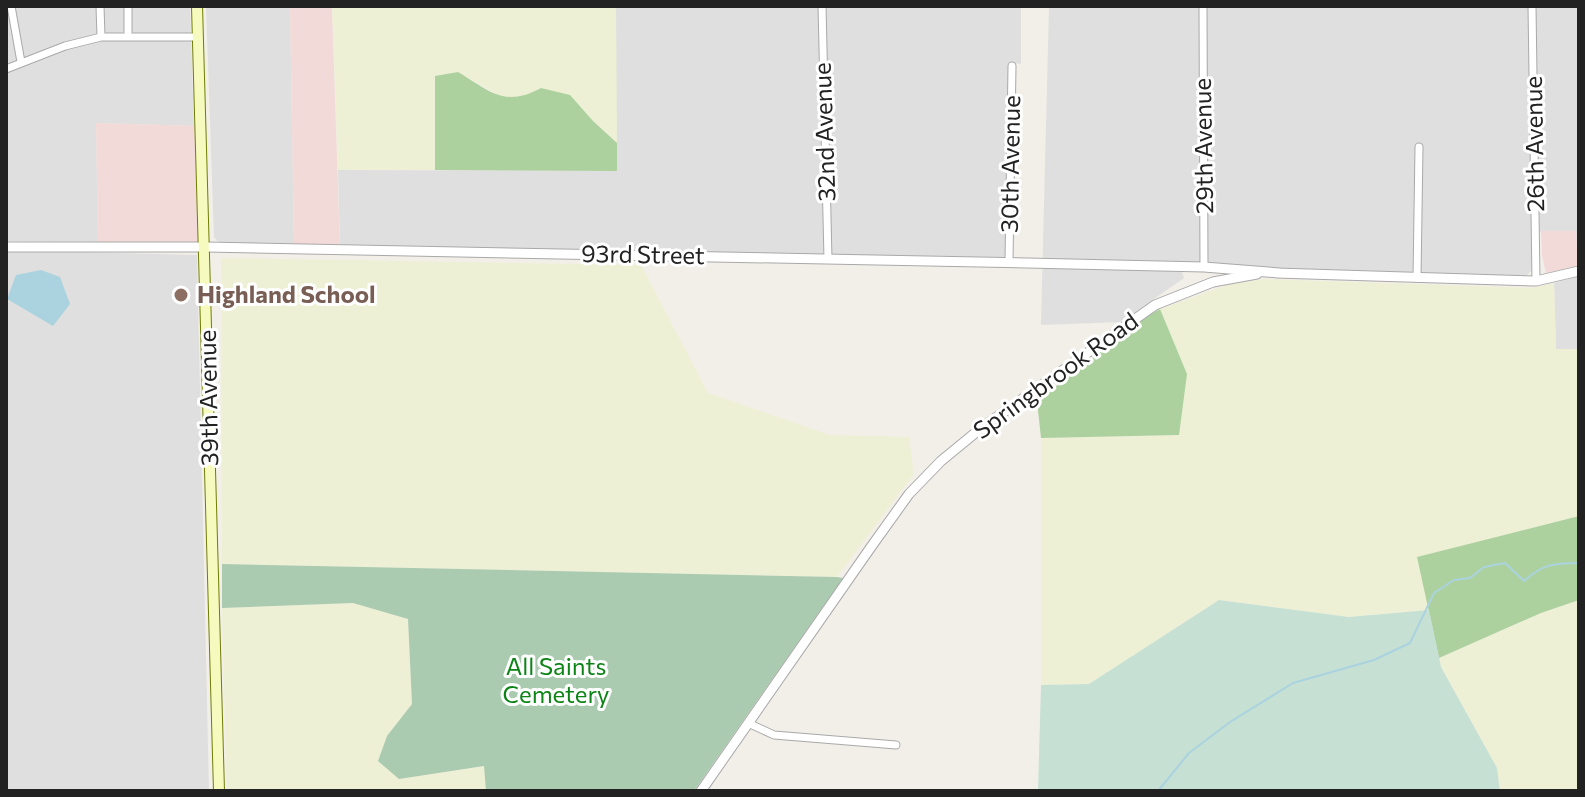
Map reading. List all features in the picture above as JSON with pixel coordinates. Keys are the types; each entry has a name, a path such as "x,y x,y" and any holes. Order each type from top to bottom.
{"main road":[{"name":"39th Avenue","path":"197,6 219,791"}],"street":[{"path":"11,6 21,62"},
{"path":"100,6 101,37"},
{"path":"128,6 128,36"},
{"name":"32nd Avenue","path":"822,6 828,259"},
{"name":"29th Avenue","path":"1202,285 1203,6"},
{"name":"26th Avenue","path":"1532,6 1536,281"},
{"path":"6,69 65,46 101,37 198,37"},
{"name":"30th Avenue","path":"1009,262 1012,66"},
{"path":"1417,278 1419,147"},
{"name":"93rd Street","path":"6,247 206,247 1009,262 1204,267 1280,273"},
{"name":"Springbrook Road","path":"701,791 871,547 926,475 980,429 1140,315 1170,298 1232,277 1280,273 1536,281 1579,271"},
{"path":"748,723 774,735 896,745"}],"shaded area":[{"path":"6,6 190,6 194,126 96,123 98,242 6,241"},
{"path":"206,6 290,6 294,245 225,243 214,237"},
{"path":"290,6 332,6 340,249 294,248"},
{"path":"616,6 1021,6 1021,64 1011,63 1005,259 340,246 338,170 616,171"},
{"path":"1049,6 1579,6 1579,266 1575,231 1532,232 1532,270 1526,276 1168,264 1167,271 1182,272 1184,278 1121,322 1041,325"},
{"path":"96,123 202,126 206,247 115,247 98,242"},
{"path":"1541,231 1576,231 1578,266 1546,273"},
{"path":"6,250 197,255 209,791 6,791"},
{"path":"1579,276 1579,349 1556,349 1554,283"}],"green space":[{"path":"332,6 616,6 617,143 593,121 541,88 526,96 503,98 458,72 435,76 435,170 338,170"},
{"path":"458,72 489,91 507,97 517,97 541,88 570,95 617,143 617,171 435,170 435,76"},
{"path":"221,258 641,265 708,393 830,435 909,437 914,474 837,577 222,564"},
{"path":"1265,279 1531,288 1554,283 1556,349 1579,349 1579,516 1418,557 1429,610 1349,617 1219,600 1089,684 1041,685 1041,438 1179,435 1173,340 1160,309 1230,284"},
{"path":"1160,309 1187,374 1179,435 1041,438 1037,401"},
{"path":"1579,516 1579,600 1541,613 1439,658 1417,557"},
{"name":"All Saints Cemetery","path":"222,564 843,578 694,791 486,791 484,766 399,779 378,761 387,736 412,704 408,619 353,603 222,608"},
{"path":"1219,600 1349,617 1429,610 1441,667 1497,768 1500,791 1038,791 1041,685 1089,684"},
{"path":"1579,600 1579,791 1500,791 1497,768 1441,667 1439,658 1541,613"},
{"path":"353,603 408,619 412,704 387,736 399,779 485,766 486,791 227,791 222,608"}],"water":[{"path":"41,270 60,277 70,304 53,326 7,299 16,275"}],"waterway":[{"path":"1158,791 1189,753 1230,722 1293,683 1374,660 1410,643 1434,593 1454,580 1470,578 1484,567 1505,563 1524,581 1549,566 1579,563"}],"place":[{"name":"Highland School","path":"181,295"}]}
